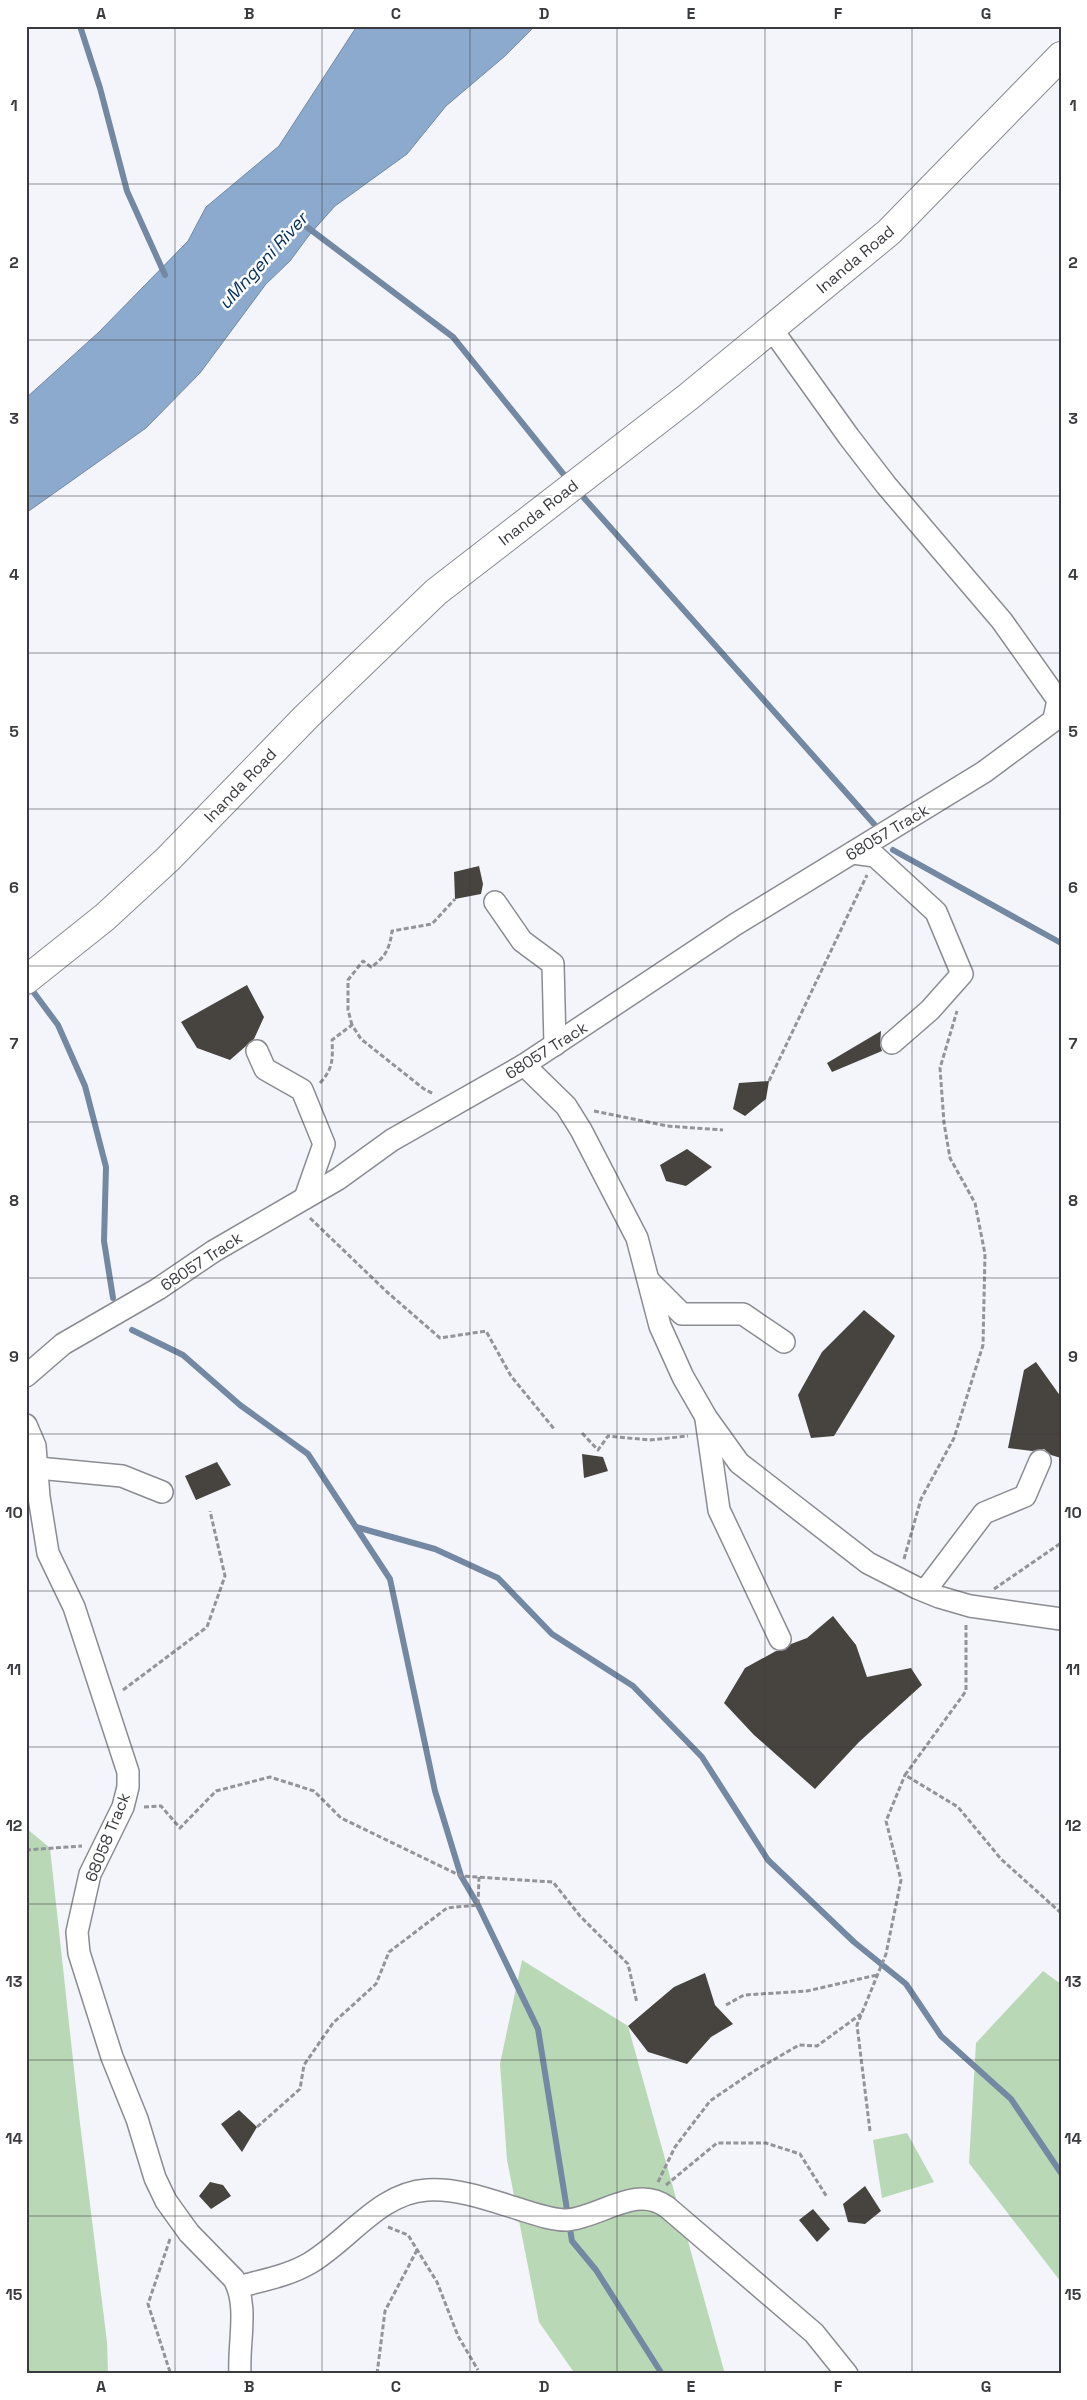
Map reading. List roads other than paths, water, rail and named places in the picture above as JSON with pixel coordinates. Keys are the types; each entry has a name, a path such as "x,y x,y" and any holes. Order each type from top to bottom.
{"street":[{"name":"Inanda Road","path":"26,980 105,918 168,859 306,717 436,592 688,397 889,232 1061,56"},
{"path":"771,328 886,485 1002,621 1058,708"},
{"name":"68057 Track","path":"26,1376 63,1344 158,1289 214,1251 338,1178 392,1140 524,1065 736,924 984,772 1058,708"},
{"path":"852,853 875,856 936,912 962,974 930,1010 892,1043"},
{"path":"495,902 522,942 553,964 555,1045"},
{"path":"257,1051 265,1069 302,1090 324,1144 300,1201"},
{"path":"524,1065 566,1106 581,1130 636,1238 660,1326 683,1377 707,1425 739,1462 868,1563 898,1578 925,1591 970,1606 1061,1619"},
{"path":"648,1281 682,1314 744,1314 784,1342"},
{"name":"68058 Track","path":"26,1425 35,1446 38,1468 38,1496 48,1553 74,1607 107,1702 128,1772 128,1787 123,1807 90,1874 84,1895 78,1932 79,1953 155,2178 166,2201 178,2217 212,2258 234,2278 238,2287"},
{"path":"707,1425 719,1510 780,1639"},
{"path":"925,1591 984,1513 1025,1496 1040,1461"},
{"path":"38,1468 122,1476 162,1492"},
{"path":"240,2374 241,2310 238,2287 292,2273 312,2262 394,2198 428,2190 476,2195 558,2220 583,2218 625,2202 650,2198 667,2207 814,2332 847,2374"}],"water":[{"name":"uMngeni River","path":"357,26 535,26 505,56 446,106 407,154 335,206 310,234 290,261 266,284 200,373 146,428 26,513 26,398 99,332 188,241 206,207 279,146"}],"waterway":[{"path":"80,26 100,88 127,191 165,275"},
{"name":"uMngeni River","path":"307,227 453,337 569,481"},
{"path":"577,490 874,824"},
{"path":"893,850 1061,943"},
{"path":"29,986 58,1025 85,1086 106,1167 104,1241 113,1298"},
{"path":"132,1330 183,1355 240,1405 308,1454 390,1579 435,1791 461,1876 478,1905 538,2029 572,2241 596,2270 662,2374"},
{"path":"356,1527 435,1549 498,1578 552,1634 633,1686 702,1757 768,1860 854,1942 906,1984 941,2036 1011,2099 1061,2173"},
{"path":"26,2370 28,2374"}]}
